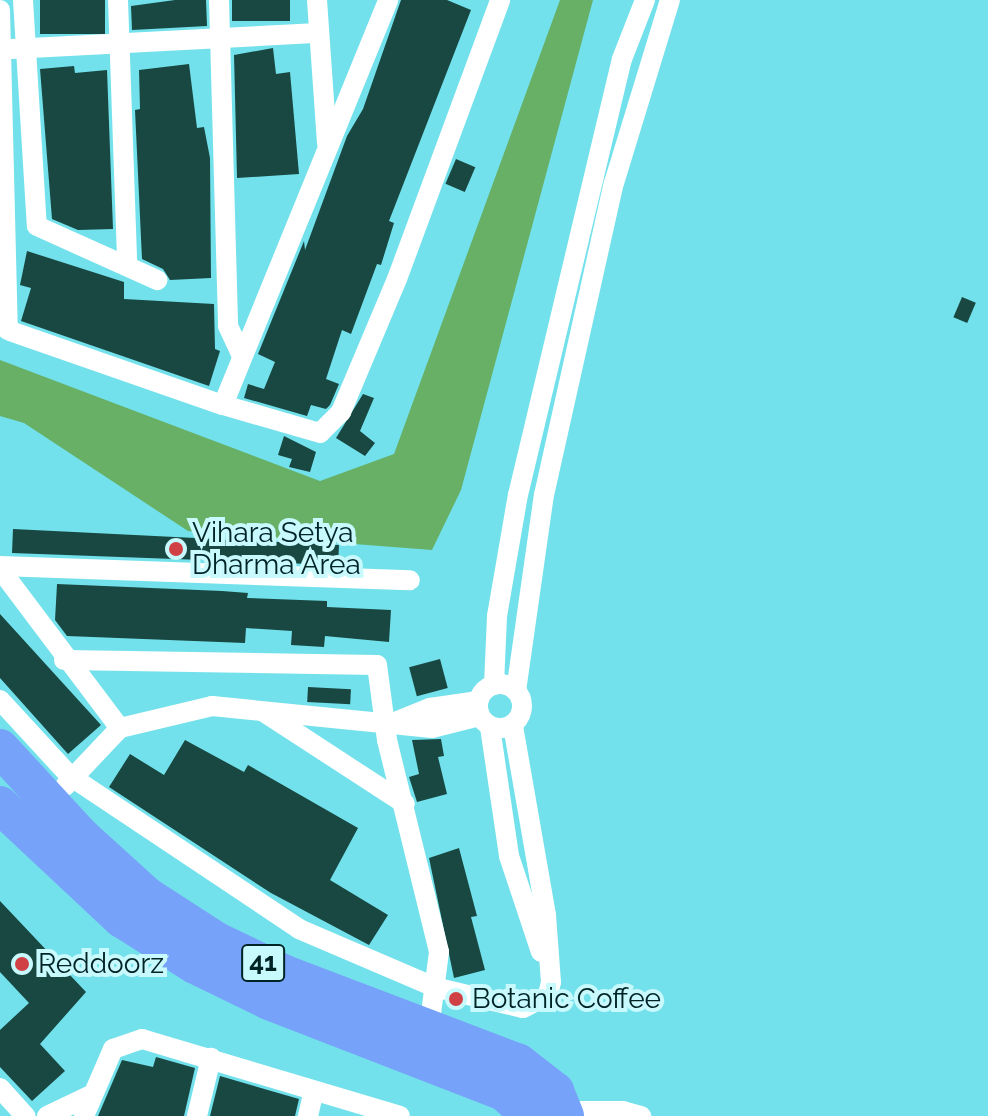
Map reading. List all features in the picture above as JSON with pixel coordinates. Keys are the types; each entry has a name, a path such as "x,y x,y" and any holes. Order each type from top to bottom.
{"highway":[{"name":"41","path":"0,748 62,792 147,896 215,940 265,981 429,1029 539,1074 554,1114"},
{"name":"41","path":"0,805 122,919 554,1114"}],"street":[{"path":"23,0 37,226 157,280"},
{"path":"118,0 127,264"},
{"path":"219,0 228,326 242,356"},
{"path":"317,0 327,148"},
{"path":"223,405 388,0"},
{"path":"0,10 9,331 223,405 320,433 341,412 397,279 500,0"},
{"path":"551,982 509,856 483,714 494,685 497,616 518,495 622,59 645,0"},
{"path":"0,700 62,792 299,929 434,987 523,1008 548,995 551,982 546,915 530,851 513,725 521,712 516,691 551,463 614,183 670,0"},
{"path":"1,51 319,33"},
{"path":"0,568 410,580"},
{"path":"0,568 64,660 120,728"},
{"path":"64,660 377,665 439,952 429,1029"},
{"path":"494,685 516,691"},
{"path":"62,792 120,728 212,706 258,708 388,725 430,708 483,714 513,725"},
{"path":"258,708 405,804"},
{"path":"47,1116 86,1106 113,1049 142,1039 400,1116"},
{"path":"197,1116 211,1058"},
{"path":"0,1088 25,1116"},
{"path":"308,1116 314,1091"},
{"path":"554,1114 623,1111 641,1116"}],"shaded area":[{"path":"560,0 593,0 461,490 432,550 188,531 24,423 0,416 0,360 320,481 394,454"}],"building":[{"path":"40,0 105,0 105,34 40,34"},
{"path":"175,0 206,0 207,26 132,30 131,6"},
{"path":"232,0 290,0 290,21 232,21"},
{"path":"401,0 447,0 471,10 389,221 394,223 381,265 377,264 351,334 342,330 326,379 339,384 326,409 311,405 307,416 244,398 248,384 264,389 275,362 258,354 304,241 305,250 347,136 363,109"},
{"path":"273,48 276,74 290,72 299,174 237,178 234,55"},
{"path":"189,64 197,128 204,127 210,158 211,278 170,280 163,269 142,259 135,110 140,109 139,70"},
{"path":"74,66 75,73 107,70 113,229 78,230 52,219 40,69"},
{"path":"456,159 475,167 465,192 445,184"},
{"path":"27,251 124,282 124,299 214,304 215,349 220,351 209,386 21,321 31,288 20,285"},
{"path":"962,297 976,303 967,323 953,317"},
{"path":"363,394 374,398 360,431 375,443 365,456 336,438"},
{"path":"284,436 316,452 310,472 289,467 292,459 278,455"},
{"name":"Vihara Setya Dharma Area","path":"13,529 339,545 338,565 12,553"},
{"path":"57,584 248,593 247,598 327,601 327,607 391,610 389,642 325,636 324,647 291,645 292,631 246,628 245,643 67,636 55,620"},
{"path":"0,614 101,725 68,754 0,678"},
{"path":"440,659 448,688 417,696 409,667"},
{"path":"308,687 351,689 350,704 307,702"},
{"path":"441,739 444,756 438,757 447,794 417,802 409,777 419,774 412,740"},
{"path":"185,740 244,772 248,765 358,828 330,880 388,915 369,945 271,893 109,787 130,754 164,775"},
{"path":"459,848 477,916 471,917 485,970 454,978 429,858"},
{"path":"0,901 86,992 40,1044 65,1071 32,1101 0,1067 0,1030 29,1003 0,972"},
{"path":"156,1057 195,1068 184,1116 98,1116 122,1060 153,1067"},
{"path":"220,1076 299,1099 295,1116 210,1116"}],"place":[{"name":"Vihara Setya Dharma Area","path":"176,549"},
{"name":"Reddoorz","path":"22,964"},
{"name":"Botanic Coffee","path":"456,999"}]}
